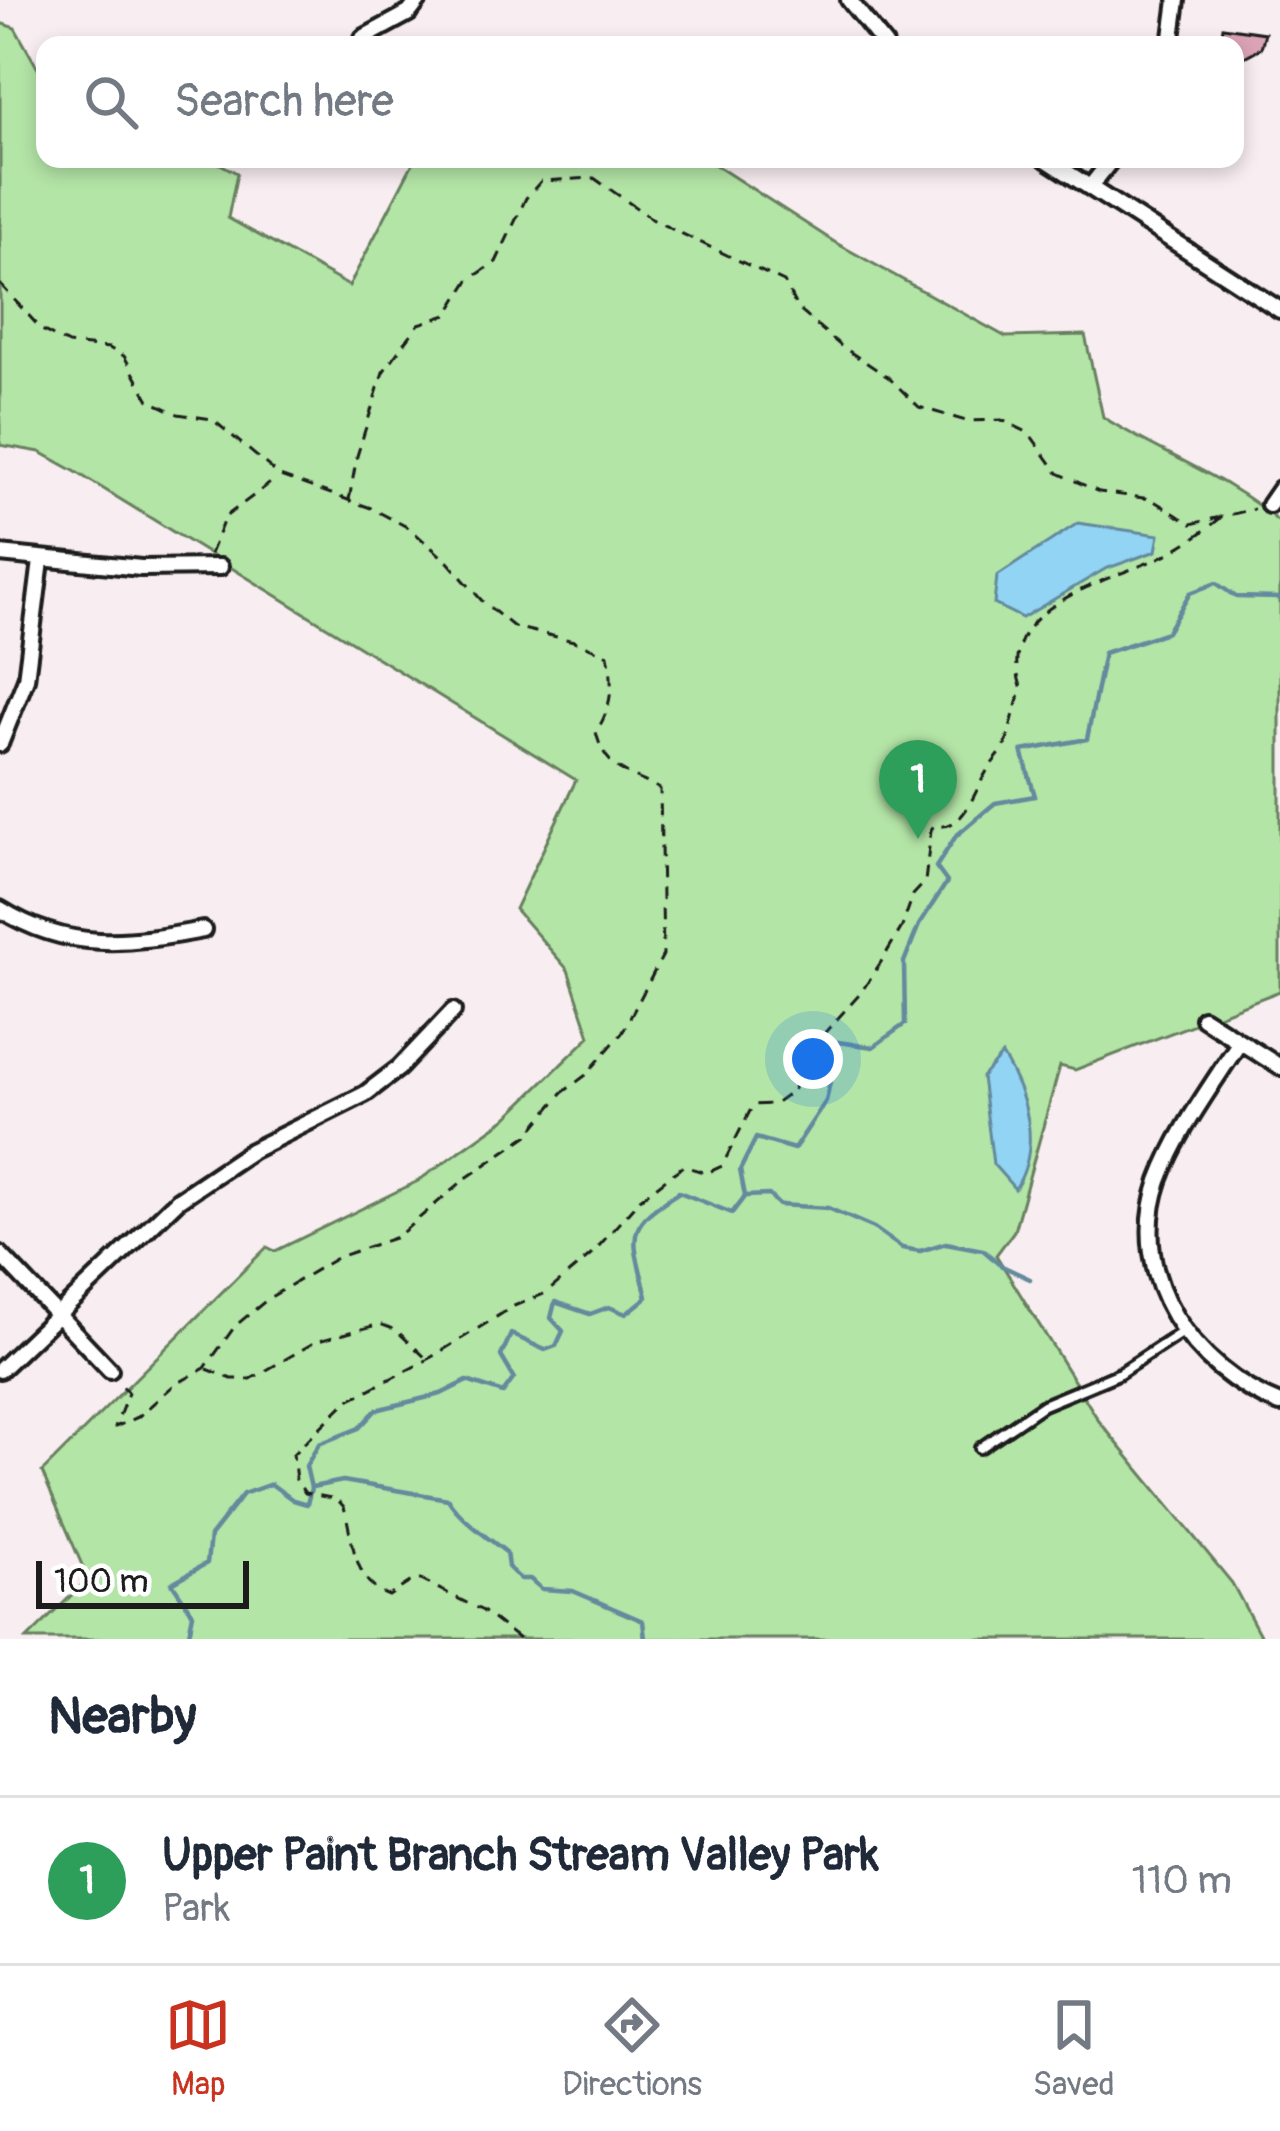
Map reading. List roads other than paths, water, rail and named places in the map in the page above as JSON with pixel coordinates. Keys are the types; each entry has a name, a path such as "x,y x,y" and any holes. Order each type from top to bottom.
{"street":[{"path":"367,36 409,13 418,0"},
{"path":"849,0 878,36"},
{"path":"1172,36 1177,0"},
{"path":"1060,168 1280,310"},
{"path":"1090,187 1105,168"},
{"path":"1269,506 1280,489"},
{"path":"0,554 141,568 220,567"},
{"path":"0,744 26,679 41,561"},
{"path":"0,909 51,933 89,942 132,944 203,930"},
{"path":"0,1370 178,1200 250,1150 365,1094 399,1068 453,1011"},
{"path":"1203,1018 1280,1067"},
{"path":"1239,1043 1175,1145 1156,1192 1151,1247 1166,1302 1193,1347 1233,1383 1280,1404"},
{"path":"0,1254 110,1370"}],"lane":[{"path":"980,1448 1043,1405 1118,1374 1184,1331"}],"water":[{"path":"1078,523 1159,535 1156,551 1105,569 1022,618 994,604 997,576"},
{"path":"1002,1055 1028,1121 1028,1156 1015,1189 993,1164 982,1077"}],"waterway":[{"path":"188,1639 193,1614 172,1583 207,1563 210,1536 243,1494 271,1484 307,1504 311,1488 306,1466 319,1444 359,1428 376,1410 441,1394 467,1381 503,1393 514,1378 501,1356 511,1334 545,1350 556,1346 563,1331 551,1318 555,1302 590,1314 609,1307 626,1314 647,1297 636,1235 661,1204 679,1192 732,1213 745,1196 740,1170 756,1138 794,1149 826,1101 838,1042 873,1047 905,1024 904,962 919,925 947,882 936,867 956,836 995,803 1035,796 1022,751 1087,739 1104,653 1167,632 1190,593 1216,583 1236,597 1280,598"},
{"path":"745,1196 769,1195 779,1205 828,1208 874,1228 902,1248 920,1251 946,1243 983,1250 1002,1266 1030,1279"},
{"path":"312,1487 343,1481 448,1499 506,1552 508,1567 520,1579 530,1579 542,1589 573,1591 643,1621 645,1639"}],"place":[{"name":"Upper Paint Branch Stream Valley Park","path":"918,839"}]}
